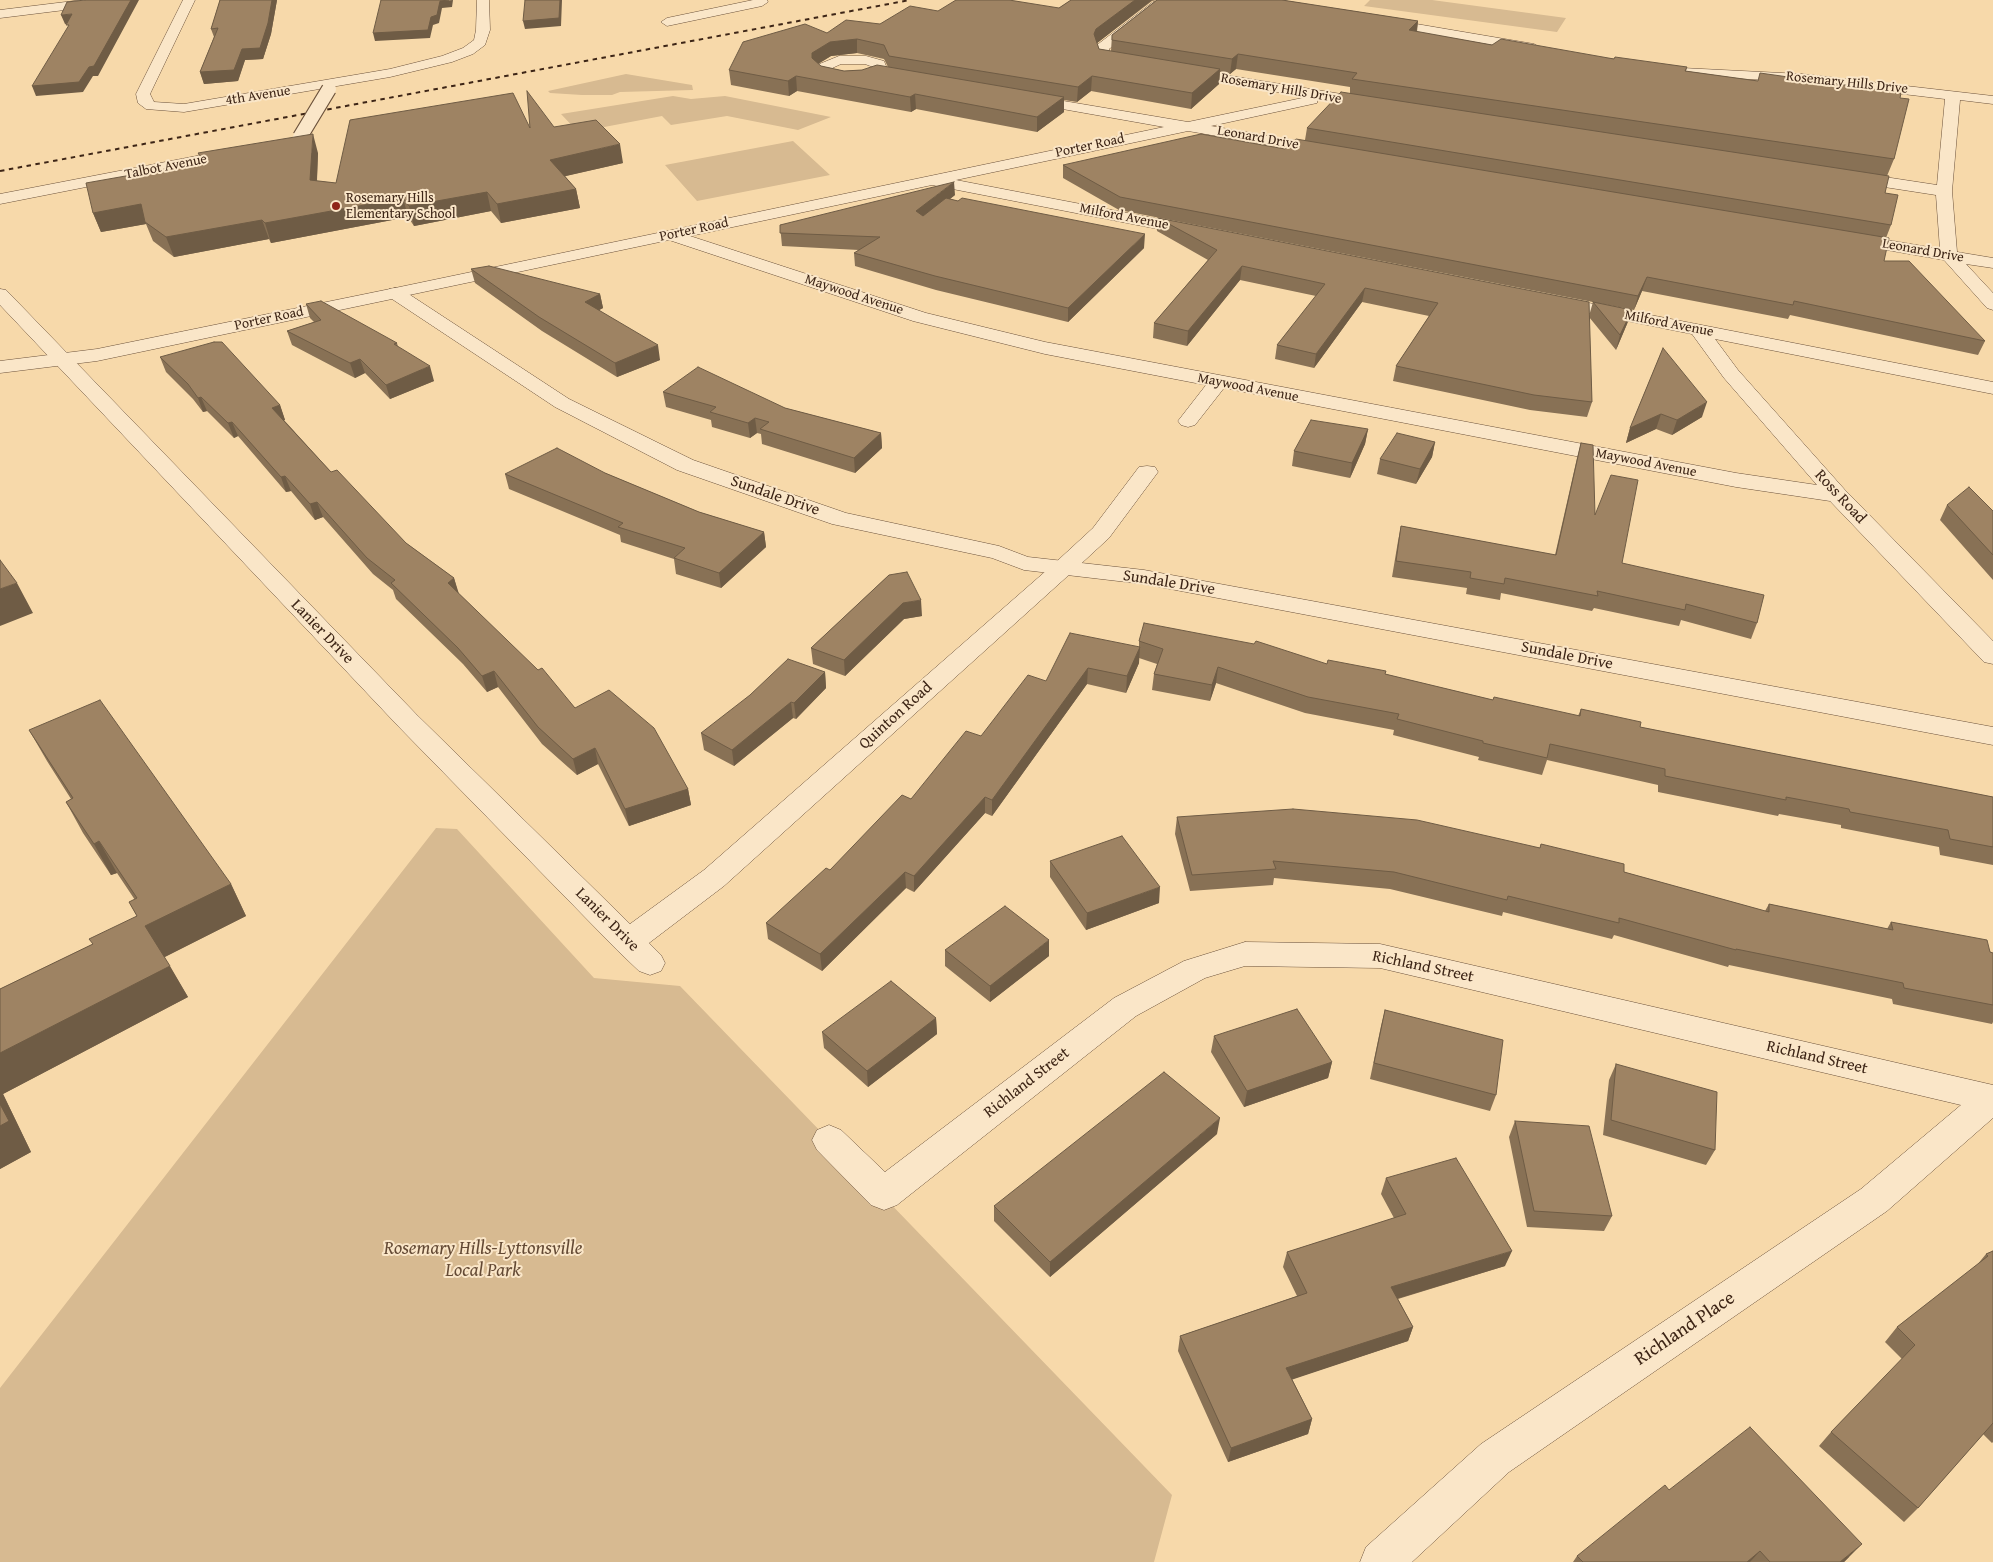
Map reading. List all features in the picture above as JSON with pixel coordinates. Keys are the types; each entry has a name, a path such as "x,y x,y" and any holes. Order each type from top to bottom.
{"street":[{"path":"0,14 113,0"},
{"name":"4th Avenue","path":"189,0 143,94 145,103 151,106 184,108 331,86 425,66 468,51 480,42 483,30 483,0"},
{"path":"667,22 762,2 761,0"},
{"path":"1142,65 1104,59 1102,48 1157,5 1183,0"},
{"path":"1364,19 1547,50"},
{"name":"Rosemary Hills Drive","path":"1648,69 1802,78 1993,100"},
{"name":"Rosemary Hills Drive","path":"1170,70 1389,106"},
{"path":"877,74 894,77"},
{"path":"294,139 331,86"},
{"path":"1953,95 1944,191 1949,255 1993,304"},
{"name":"Porter Road","path":"0,367 97,356 1326,96"},
{"name":"Leonard Drive","path":"1014,97 1339,152"},
{"name":"Talbot Avenue","path":"0,199 250,151"},
{"path":"1837,174 1944,191"},
{"name":"Milford Avenue","path":"932,180 1210,234"},
{"name":"Maywood Avenue","path":"670,235 920,317 1045,348 1218,383 1736,480 1837,494"},
{"name":"Leonard Drive","path":"1840,237 1993,263"},
{"name":"Sundale Drive","path":"395,293 562,403 685,465 840,519 999,553 1024,563 1144,577 1993,736"},
{"name":"Lanier Drive","path":"0,294 408,721 650,964"},
{"name":"Milford Avenue","path":"1532,297 1993,388"},
{"name":"Ross Road","path":"1698,329 1731,374 1837,494 1993,656"},
{"path":"1188,421 1218,383"},
{"name":"Quinton Road","path":"628,942 714,878 1063,568 1101,533 1147,472"},
{"name":"Richland Street","path":"829,1140 884,1194 1125,1007 1195,969 1245,954 1380,956 1993,1099"},
{"name":"Richland Place","path":"1381,1562 1495,1458 1874,1200 1993,1099"}],"green space":[{"path":"1370,0 1432,0 1566,18 1557,32 1364,6"},
{"path":"626,74 692,85 693,90 620,92 612,95 550,93 548,91"},
{"path":"673,96 691,99 725,96 831,117 798,130 727,116 671,125 662,116 578,132 561,114"},
{"path":"793,141 830,175 697,201 665,165"},
{"name":"Rosemary Hills-Lyttonsville Local Park","path":"436,828 457,829 594,978 680,986 1172,1495 1154,1562 0,1562 0,1388"}],"building":[{"path":"131,0 94,66 89,67 79,82 32,86 69,25 66,25 72,14 61,15 67,2"},
{"path":"220,0 272,0 268,23 260,48 242,49 234,70 200,72 218,28 211,29"},
{"path":"381,0 449,0 440,1 437,15 431,17 428,30 373,33"},
{"path":"525,0 560,0 559,18 523,21"},
{"path":"956,0 1009,0 1059,8 1071,0 1135,0 1096,29 1094,34 1099,49 1220,69 1192,93 1092,76 1078,87 889,56 884,45 857,39 830,42 812,53 812,58 821,66 844,71 862,70 877,65 1064,97 1037,117 915,94 910,97 796,76 788,81 729,70 743,42 805,24 827,33 846,20 880,24 910,6 938,11"},
{"path":"1157,0 1282,0 1418,21 1409,30 1492,45 1501,39 1614,59 1615,57 1687,67 1685,71 1758,81 1760,73 1901,93 1900,98 1909,99 1894,159 1352,79 1357,73 1238,54 1232,59 1112,40 1112,35"},
{"name":"Rosemary Hills Elementary School","path":"527,91 554,127 596,120 620,144 550,160 576,189 497,204 487,192 409,206 403,198 265,223 262,220 166,237 145,222 141,204 93,213 86,183 205,162 198,153 313,134 310,180 336,183 350,120 513,93 530,128"},
{"path":"1341,92 1889,176 1885,193 1898,195 1891,225 1307,128"},
{"path":"1201,134 1285,149 1296,139 1889,238 1884,261 1909,261 1985,341 1794,301 1793,305 1647,277 1638,296 1120,197 1063,165"},
{"path":"954,182 916,211 923,216 946,198 958,201 962,198 1145,234 1068,308 935,276 854,253 880,237 780,233 780,225"},
{"path":"1158,218 1589,302 1592,402 1534,395 1396,366 1438,303 1365,288 1316,354 1277,345 1325,284 1242,266 1188,331 1154,323 1217,250"},
{"path":"489,266 600,294 585,302 658,345 615,363 539,317 471,269"},
{"path":"321,301 397,343 394,344 430,366 386,385 360,359 350,363 287,331 321,320 306,304"},
{"path":"1593,302 1632,310 1620,335"},
{"path":"214,342 222,342 280,405 272,408 331,472 337,470 406,543 454,578 448,583 538,670 542,668 575,708 609,690 654,728 688,789 625,809 595,748 573,759 538,727 494,671 482,676 458,648 391,583 395,580 367,558 317,502 310,504 285,476 281,477 232,422 228,423 201,397 198,398 188,384 160,357"},
{"path":"1663,348 1707,402 1677,420 1661,414 1630,428"},
{"path":"698,367 785,408 881,433 854,458 760,429 769,422 755,418 748,423 710,412 716,407 663,392"},
{"path":"1311,420 1368,429 1352,463 1294,451"},
{"path":"1397,433 1435,442 1420,469 1380,459"},
{"path":"1581,443 1593,445 1595,515 1611,475 1638,480 1622,563 1764,595 1757,623 1686,604 1685,610 1597,591 1598,596 1505,578 1504,584 1470,578 1471,572 1396,561 1401,526 1556,555"},
{"path":"557,448 605,473 699,512 764,532 719,573 674,558 685,548 618,527 623,523 505,474"},
{"path":"1969,487 1993,511 1993,555 1947,505"},
{"path":"0,560 17,583 0,589"},
{"path":"907,572 921,600 903,603 844,660 811,648 889,575"},
{"path":"1144,623 1254,644 1256,641 1327,664 1328,660 1386,671 1385,674 1493,700 1494,697 1580,716 1581,709 1641,722 1640,727 1993,797 1993,847 1950,839 1948,830 1850,812 1849,809 1786,797 1786,800 1665,776 1665,769 1550,744 1547,758 1483,743 1483,741 1397,719 1399,714 1308,697 1218,667 1212,685 1154,674 1163,649 1139,641"},
{"path":"1070,633 1140,647 1127,676 1088,668 992,800 985,797 914,876 905,872 820,954 766,923 826,868 830,870 902,795 911,799 966,731 981,736 1028,675 1046,681"},
{"path":"788,659 825,672 794,703 791,702 732,750 701,733 750,695"},
{"path":"100,700 231,884 145,926 170,966 0,1053 0,989 93,944 89,939 137,916 129,902 137,898 99,841 94,844 66,802 73,798 29,730"},
{"path":"1293,809 1417,820 1540,848 1541,844 1624,864 1624,872 1769,912 1769,904 1893,930 1891,922 1987,940 1990,952 1993,953 1993,1005 1904,988 1903,983 1736,950 1619,918 1619,923 1508,896 1507,900 1394,872 1273,861 1276,869 1192,875 1177,817"},
{"path":"1122,836 1160,887 1087,913 1050,861"},
{"path":"1005,906 1049,940 990,986 945,950"},
{"path":"891,981 936,1018 867,1071 822,1032"},
{"path":"1297,1009 1332,1062 1247,1091 1214,1036"},
{"path":"1385,1010 1503,1040 1496,1095 1374,1063"},
{"path":"1616,1064 1717,1092 1715,1150 1611,1120"},
{"path":"1164,1072 1220,1118 1050,1262 994,1206"},
{"path":"0,1104 9,1121 0,1126"},
{"path":"1515,1121 1589,1126 1612,1216 1534,1211"},
{"path":"1456,1158 1512,1251 1391,1287 1413,1327 1286,1368 1312,1419 1231,1448 1180,1336 1307,1293 1287,1252 1406,1214 1386,1178"},
{"path":"1993,1251 1993,1423 1918,1508 1831,1432 1915,1345 1897,1327 1988,1256 1986,1254"},
{"path":"1750,1427 1862,1544 1840,1562 1770,1562 1760,1551 1747,1562 1583,1562 1577,1556 1665,1485 1669,1490"}],"railway":[{"path":"0,171 910,0"}],"place":[{"name":"Rosemary Hills Elementary School","path":"336,206"}]}
